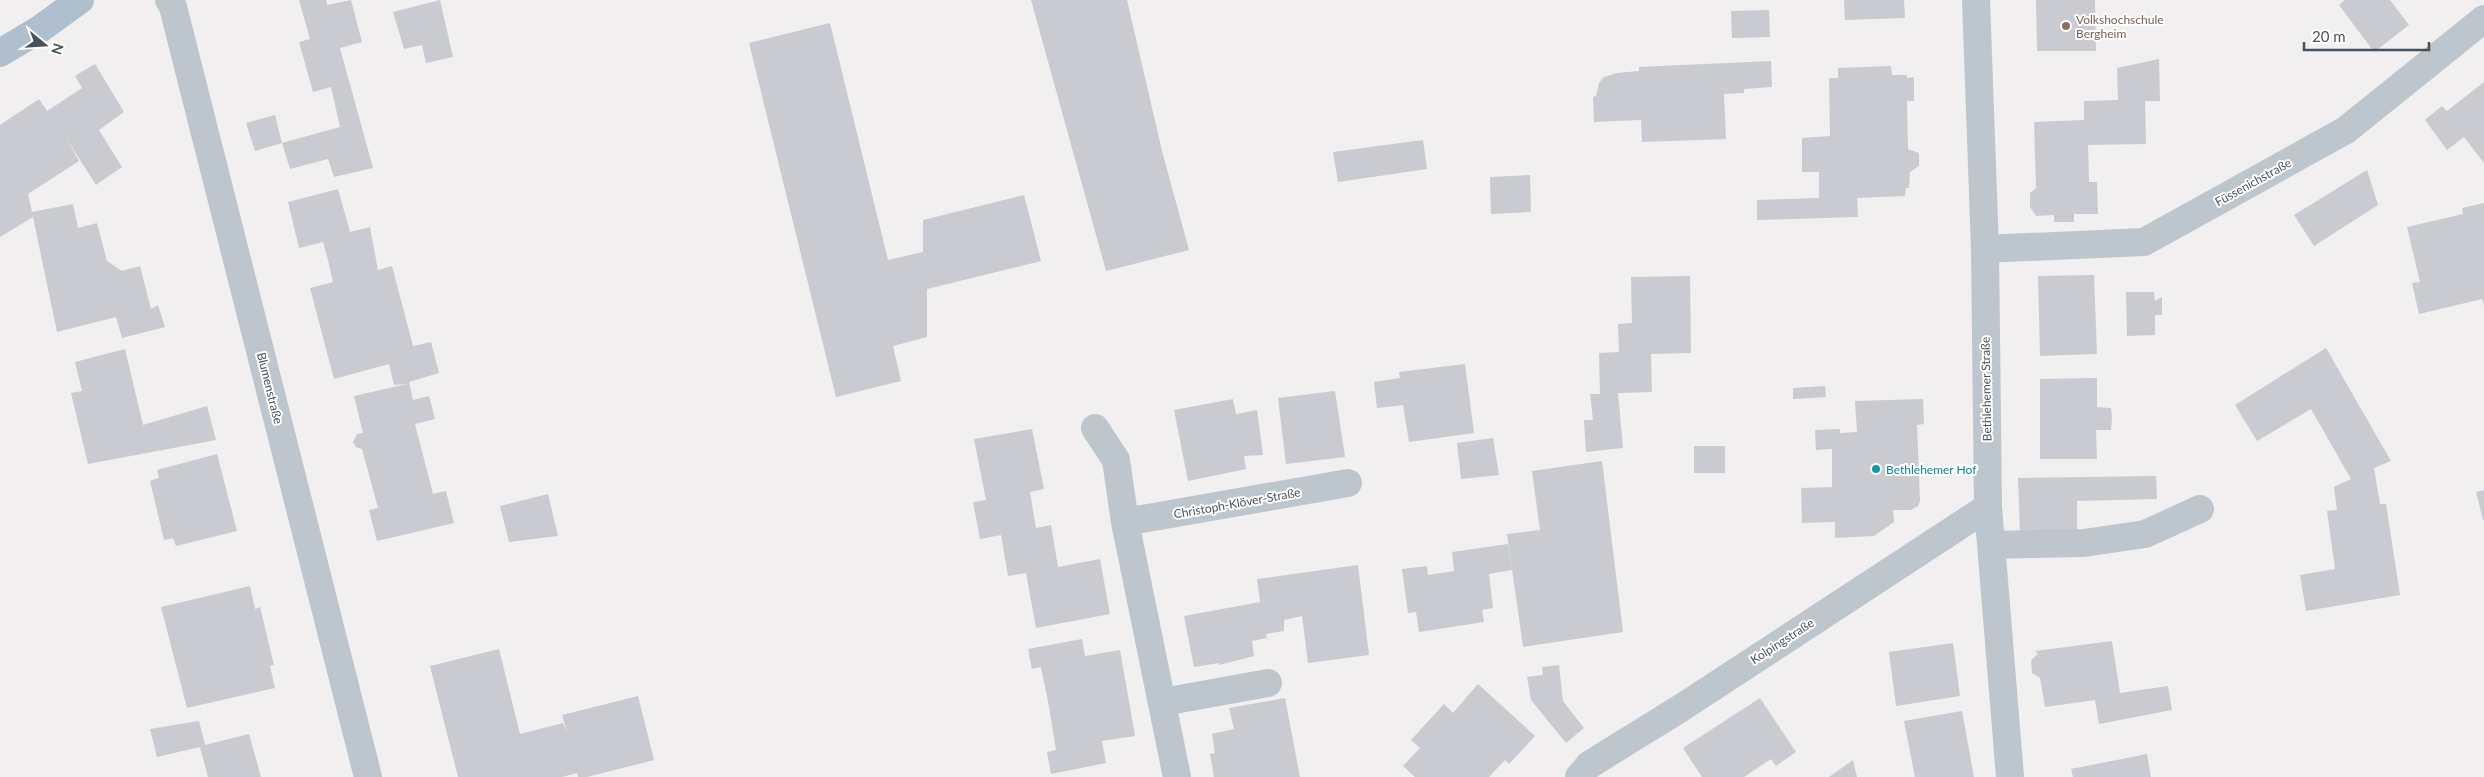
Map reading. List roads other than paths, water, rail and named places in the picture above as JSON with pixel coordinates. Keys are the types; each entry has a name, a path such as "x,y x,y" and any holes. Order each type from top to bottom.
{"main road":[{"path":"0,53 40,29 80,0"}],"street":[{"name":"Blumenstraße","path":"168,0 173,7 368,777"},
{"name":"Bethlehemer Straße","path":"1976,0 1985,249 1988,507 2010,777"},
{"name":"Füssenichstraße","path":"1985,249 2144,242 2346,130 2484,19"},
{"path":"1095,428 1116,460 1125,522 1177,777"},
{"name":"Christoph-Klöver-Straße","path":"1125,522 1348,484"},
{"name":"Kolpingstraße","path":"1579,777 1589,764 1681,708 1988,507"},
{"path":"1990,545 2084,543 2145,534 2200,509"},
{"path":"1163,702 1268,683"}],"place":[{"name":"Volkshochschule Bergheim","path":"2066,26"},
{"name":"Bethlehemer Hof","path":"1876,469"}]}
